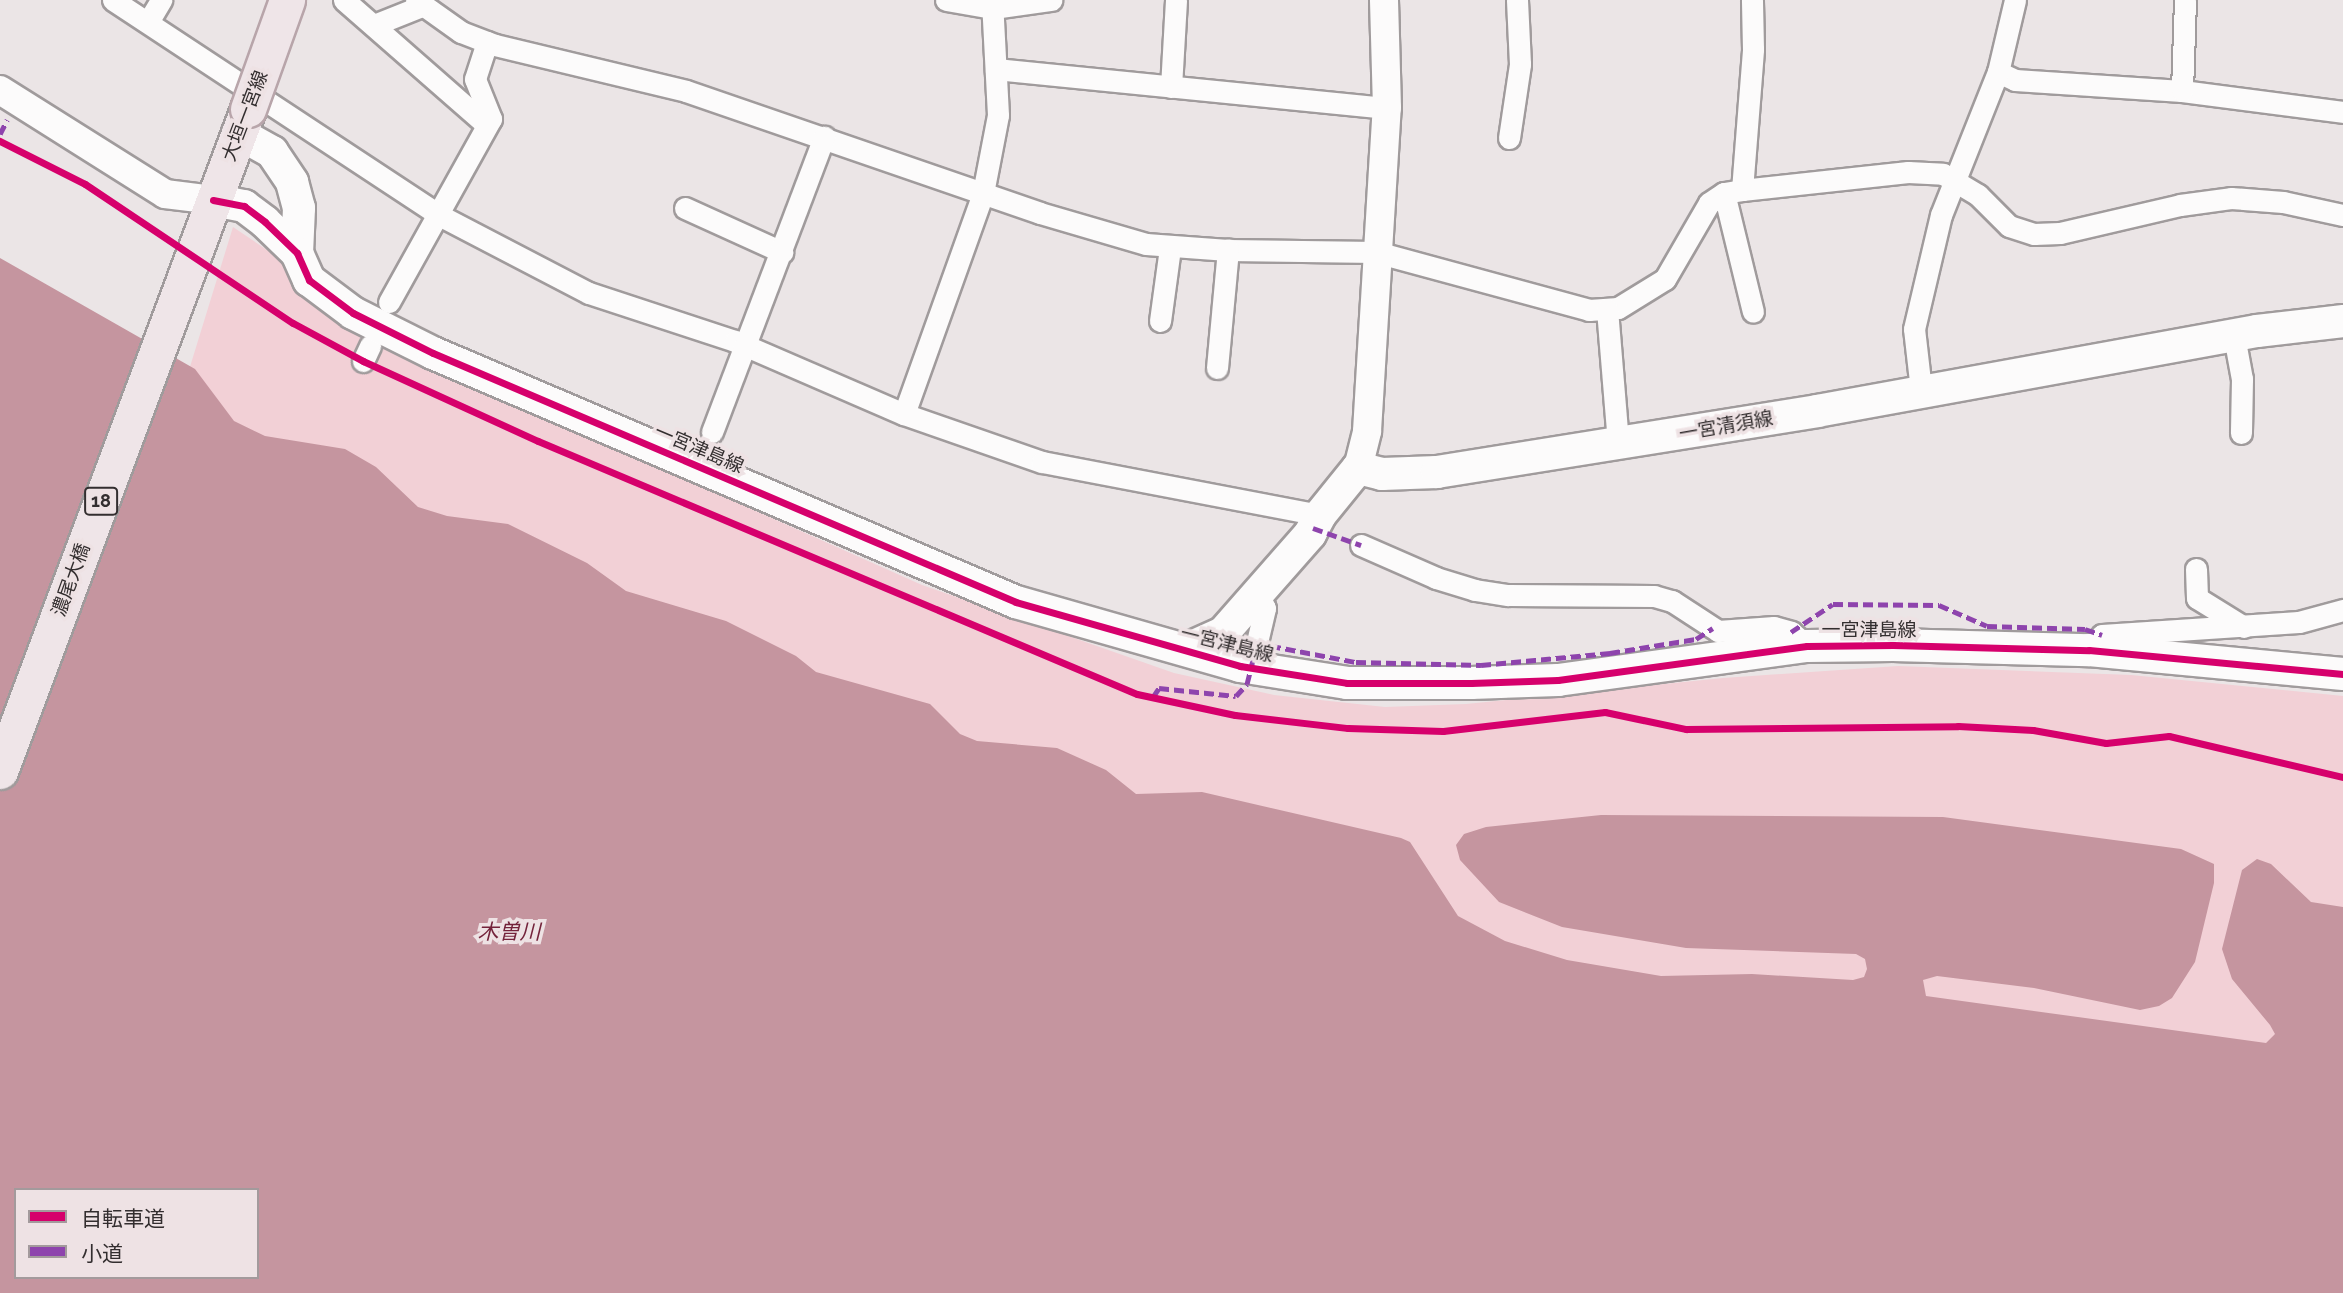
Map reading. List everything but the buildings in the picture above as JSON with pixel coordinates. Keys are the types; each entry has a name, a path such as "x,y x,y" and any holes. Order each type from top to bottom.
{"main road":[{"name":"大垣一宮線","path":"207,215 287,0"},
{"path":"243,121 272,152 292,182 299,208 298,253"},
{"name":"一宮津島線","path":"207,215 244,206 298,253 309,280 345,307 433,353 1016,602 1132,639 1187,649 1240,666 1347,683 1558,680 1807,646 2089,650 2343,674"},
{"name":"濃尾大橋","path":"0,771 207,215"},
{"name":"一宮清須線","path":"1358,468 1382,474 1437,472 1618,444 2234,336 2343,321"},
{"path":"1187,649 1223,633 1310,534 1320,515 1358,468"}],"street":[{"path":"113,0 438,214 589,293 745,345 904,414 1042,462 1320,515"},
{"path":"148,22 161,0"},
{"path":"344,0 488,125"},
{"path":"946,0 993,4 1051,0"},
{"path":"1171,87 1176,0"},
{"path":"1358,468 1367,431 1387,107 1384,0"},
{"path":"1509,138 1520,64 1517,0"},
{"path":"1752,0 1753,49 1733,192 1753,312"},
{"path":"1921,390 1914,329 1941,215 1998,72 2015,0"},
{"path":"2182,91 2185,0"},
{"path":"374,25 420,3 461,32 487,42 686,90 983,193 1108,233 1170,248 1376,252 1560,303 1607,309 1618,309 1665,279 1693,225 1709,203 1733,192 1908,172 1955,178 2009,226 2034,234 2060,233 2180,205 2231,198 2283,202 2343,215"},
{"path":"904,414 983,193 998,115 993,4"},
{"path":"389,302 491,119 475,79 487,42"},
{"path":"996,69 1387,107"},
{"path":"1998,72 2015,80 2182,91 2343,112"},
{"path":"0,90 165,194 207,215"},
{"path":"712,432 824,137"},
{"path":"685,208 782,252"},
{"path":"1160,320 1170,248"},
{"path":"1217,368 1228,250"},
{"path":"1607,309 1618,444"},
{"path":"2234,336 2242,379 2241,433"},
{"path":"1361,545 1436,578 1475,590 1508,595 1654,596 1672,601 1718,631 1774,627 1791,632 1807,646"},
{"path":"2196,569 2197,598 2244,627"},
{"path":"1254,654 1265,608 1258,594"},
{"path":"2089,650 2102,635 2299,622 2343,610"}],"shaded area":[{"path":"233,227 279,258 309,296 475,386 922,585 1174,673 1274,695 1385,707 1466,704 1723,678 1898,666 2131,675 2343,696 2343,922 2280,1016 2285,1055 1936,1013 1869,954 1872,970 1859,987 1638,999 1056,777 453,536 235,425 189,370"}],"water":[{"name":"木曽川","path":"0,258 195,369 234,421 265,436 345,449 376,467 418,507 447,516 508,524 587,563 626,591 726,621 796,656 816,672 930,704 960,734 977,741 1057,748 1106,770 1136,794 1202,792 1401,838 1410,842 1458,916 1505,941 1567,960 1661,976 1752,974 1853,980 1864,977 1867,969 1865,959 1856,954 1686,948 1562,927 1499,902 1460,860 1456,845 1464,834 1486,827 1601,815 1943,817 2181,849 2214,864 2214,883 2195,962 2172,998 2159,1006 2140,1010 2034,988 1937,976 1923,980 1926,996 2266,1043 2275,1034 2232,979 2222,949 2242,870 2257,859 2271,864 2311,902 2343,907 2343,1293 0,1293"}],"marked path":[{"path":"0,134 7,120"},
{"path":"1313,528 1361,545"},
{"path":"1791,632 1833,604 1939,605 1987,626 2085,629 2102,635"},
{"path":"1256,643 1356,662 1481,665 1610,653 1696,639 1713,628"},
{"path":"1153,697 1159,688 1236,696 1247,684 1254,655"}],"cycle path":[{"path":"0,141 85,184 293,323 363,361 538,441 1137,694 1235,715 1348,728 1443,731 1605,712 1686,729 1958,726 2033,730 2106,743 2169,736 2343,777"},
{"path":"213,200 244,206 265,222 297,253 309,280 353,313 433,353 1016,602 1240,666 1347,683 1471,683 1558,680 1807,646 1893,645 2089,650 2343,674"}]}
